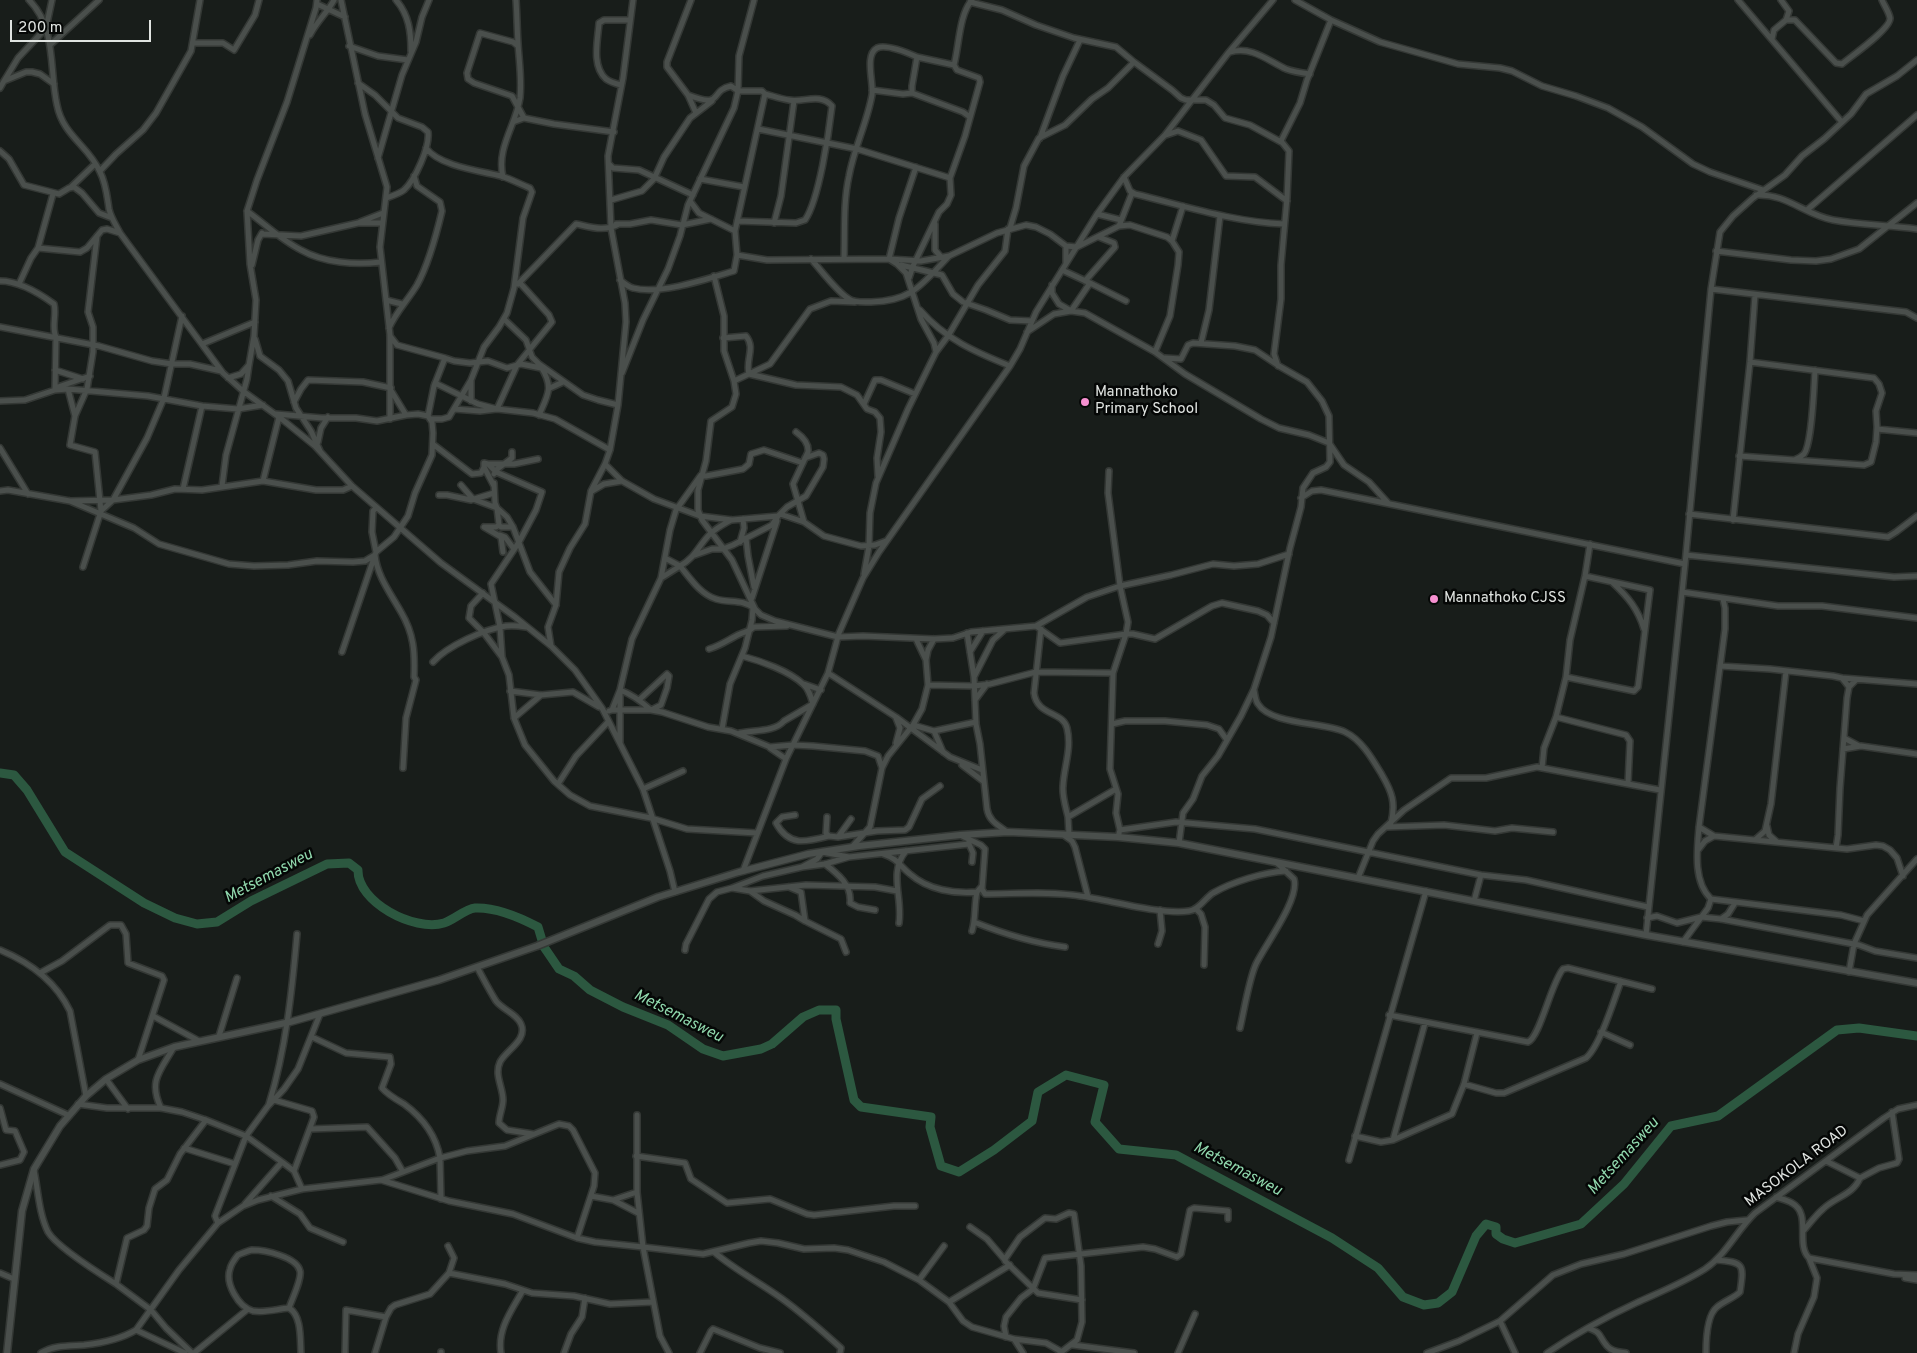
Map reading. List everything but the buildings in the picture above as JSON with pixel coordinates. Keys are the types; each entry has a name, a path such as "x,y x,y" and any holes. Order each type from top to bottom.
{"street":[{"path":"29,0 39,12 46,28 50,45 57,108 66,128 100,171 112,218 120,233 228,378 277,415 321,452 352,486 441,563 495,601 551,646 576,670 603,710 642,789 670,871 675,892"},
{"path":"0,88 18,58 46,28 52,0"},
{"path":"50,45 100,0"},
{"path":"100,171 149,124 191,51 200,0"},
{"path":"193,43 223,44 234,50 256,15 259,0"},
{"path":"303,48 317,21 328,10 334,0"},
{"path":"341,0 358,83 386,183 380,247 390,335 390,419"},
{"path":"396,0 401,3 407,18 410,29 411,53"},
{"path":"378,158 402,75 416,42 422,17 429,0"},
{"path":"503,177 501,171 503,151 520,97 520,60 516,0"},
{"path":"551,646 548,627 556,605 559,572 570,548 585,524 591,491 610,450 618,405 626,322 625,303 619,280 611,228 608,164 633,0"},
{"path":"620,378 643,320 660,289 680,236 690,201 731,117 738,91 740,56 754,0"},
{"path":"743,871 786,759 828,673 838,637 863,578 887,540 1010,366 1052,285 1097,214 1124,176 1165,135 1229,52 1273,0"},
{"path":"1295,0 1331,20 1380,42 1458,64 1487,65 1506,70 1538,85 1600,105 1642,127 1693,164 1710,172 1763,190"},
{"path":"1738,0 1841,121"},
{"path":"1772,39 1774,30 1786,20 1789,11 1781,0"},
{"path":"1786,20 1796,20 1836,63 1842,64 1880,33 1889,23 1890,18 1882,0"},
{"path":"222,486 226,455 243,391 254,336 256,300 251,269 247,211 290,94 317,1 328,10 345,17"},
{"path":"690,1 667,67 688,95 696,112"},
{"path":"909,279 938,212 947,204 951,195 950,178 965,136 980,79 957,70 954,65 962,21 971,1 1002,10 1036,25 1080,40 1116,47 1181,98 1193,100 1202,98 1214,105 1225,118 1250,125 1281,142 1288,149 1287,201 1281,265 1281,299 1274,354 1279,366"},
{"path":"621,85 606,79 600,71 597,62 599,23 604,20 630,20"},
{"path":"1281,142 1300,103 1331,20"},
{"path":"518,46 513,42 480,33 467,74 468,79 474,83 512,96 524,118"},
{"path":"863,578 868,546 870,513 878,480 936,352 948,336 978,285 1004,251 1016,208 1024,166 1039,138 1070,60 1080,40"},
{"path":"349,46 378,56 408,60"},
{"path":"844,259 847,185 872,90 870,58 872,52 877,48 883,47 954,65"},
{"path":"1229,52 1248,50 1287,69 1310,74"},
{"path":"912,94 917,57"},
{"path":"1646,935 1686,555 1711,290 1721,230 1756,195 1785,175 1802,156 1824,139 1850,114 1866,94 1897,76 1917,60"},
{"path":"1039,138 1065,125 1083,107 1108,88 1134,62"},
{"path":"4,81 26,72 32,72 40,74 54,84"},
{"path":"358,83 375,95 398,118 425,128 429,136 422,161 408,186 401,192 386,198"},
{"path":"611,200 638,194 654,179 664,158 690,118 726,87 733,86 738,91 762,91 765,94 794,100 817,98 830,104 827,142 810,214 802,222 737,221"},
{"path":"872,90 912,94 963,112 970,117"},
{"path":"619,280 632,288 651,290 675,287 734,271 737,255 735,231 765,94"},
{"path":"688,95 705,101 712,101"},
{"path":"1181,98 1183,111"},
{"path":"774,223 781,196 794,100"},
{"path":"1807,210 1917,115"},
{"path":"388,121 398,118"},
{"path":"513,122 524,118 614,132"},
{"path":"758,129 857,149 950,178"},
{"path":"1165,135 1178,131 1200,140 1226,176 1255,177 1287,201"},
{"path":"277,415 328,418 346,417 377,421 418,414 446,419 471,380 484,347 504,319 509,306 514,288 523,218 532,192 530,188 503,177 466,168 432,156 426,148"},
{"path":"0,151 9,159 24,185 53,194 61,194 96,164"},
{"path":"422,161 432,156"},
{"path":"608,164 613,168 639,170 654,179 693,195"},
{"path":"890,259 899,218 916,167"},
{"path":"414,176 417,186"},
{"path":"1124,176 1132,193 1220,216 1259,223 1284,224"},
{"path":"700,179 744,188"},
{"path":"389,328 402,304 415,288 421,276 442,211 440,202 417,186 408,186"},
{"path":"71,187 82,193 99,213 112,218"},
{"path":"1119,226 1132,193"},
{"path":"19,284 31,258 38,248 53,194"},
{"path":"1756,195 1777,197 1831,220 1917,229"},
{"path":"690,201 696,211 735,231"},
{"path":"1716,251 1791,260 1816,261 1831,259 1859,249 1917,203"},
{"path":"1172,241 1183,206"},
{"path":"247,211 301,250 320,258 360,263 381,262"},
{"path":"262,234 301,236 358,223 383,213"},
{"path":"1097,214 1121,220"},
{"path":"1201,343 1209,310 1220,216"},
{"path":"514,288 576,224 598,229 651,220 682,225 711,219"},
{"path":"935,220 935,250 941,257"},
{"path":"611,221 619,224"},
{"path":"358,223 382,223"},
{"path":"737,255 767,260 916,260 949,256 991,235 1026,225 1036,227 1050,234 1066,246 1077,247 1119,226 1130,225 1167,237 1179,252 1170,316 1155,352"},
{"path":"251,269 258,240 267,227"},
{"path":"38,248 80,252 87,248 104,229 120,233"},
{"path":"83,567 100,512 95,452 70,444 75,416 87,390 90,376 93,352 93,327 88,312 97,236"},
{"path":"1071,310 1088,282 1115,247 1114,243 1099,237"},
{"path":"1064,267 1066,246"},
{"path":"734,381 770,364 810,309 831,301 847,303 887,301 899,298 911,292 935,273 949,256"},
{"path":"811,259 842,295 858,302"},
{"path":"890,259 904,270 909,279 911,292 922,322 934,343 936,352"},
{"path":"897,264 942,275 959,300 967,304 1010,320 1032,321"},
{"path":"1064,267 1088,282 1126,301"},
{"path":"714,276 724,316 723,338 726,360 734,381 736,394 732,407 712,420 706,461 701,475 697,501 700,516 732,560 752,599 754,608 750,632 730,684 722,729"},
{"path":"0,281 19,284 54,304 56,389"},
{"path":"497,409 517,365 552,320 520,283"},
{"path":"1052,285 1055,300 1071,310"},
{"path":"1711,290 1906,312 1917,318"},
{"path":"1733,520 1756,295"},
{"path":"386,300 402,304"},
{"path":"918,308 933,325 948,336 968,348 1010,366"},
{"path":"1027,333 1054,314 1071,310 1085,312 1165,358 1185,374 1261,419 1279,428 1309,435 1329,443 1344,465 1369,482 1388,503"},
{"path":"100,512 113,500 147,438 164,398 182,316"},
{"path":"504,319 526,340 532,357 540,367 550,388"},
{"path":"202,344 255,322"},
{"path":"0,327 93,345 152,361 190,364 221,371"},
{"path":"390,335 397,345 460,362 488,361 507,368 526,364 540,367 590,398 618,405"},
{"path":"254,336 260,356 279,370 288,381 294,403 321,452"},
{"path":"723,338 746,336 751,341 749,374"},
{"path":"1165,358 1181,359 1190,344 1201,343 1241,347 1255,350 1307,382 1316,392 1328,416 1330,460 1329,465 1310,475 1302,488 1301,507 1274,623 1254,689 1218,756 1202,776 1193,799 1183,812 1179,843"},
{"path":"93,352 104,348"},
{"path":"70,500 134,528 159,544 229,564 254,566 288,565 317,561 353,562 365,560 394,537 408,516 421,478 432,455 434,433 429,417 435,383 445,358"},
{"path":"1739,456 1867,465 1873,455 1877,429 1876,411 1882,393 1876,380 1868,376 1750,362"},
{"path":"228,378 241,374 249,365"},
{"path":"55,370 83,379"},
{"path":"1794,460 1804,453 1809,437 1815,370"},
{"path":"749,374 796,385 841,387 857,395 867,409 875,412 880,418 881,432 877,458 878,480"},
{"path":"0,401 25,400 90,376"},
{"path":"294,403 308,380 364,382 391,389 406,415"},
{"path":"471,380 471,401"},
{"path":"864,404 875,380 881,380 916,394"},
{"path":"539,415 550,388 563,382"},
{"path":"435,383 471,401 497,409 539,415 563,422 610,450"},
{"path":"56,389 87,390 164,398 202,406 238,409 263,404"},
{"path":"68,389 75,416"},
{"path":"183,489 202,406"},
{"path":"454,409 480,411 497,409"},
{"path":"263,481 277,415"},
{"path":"317,443 320,428 319,417"},
{"path":"320,428 328,418"},
{"path":"1877,429 1917,433"},
{"path":"796,432 804,439 808,447 793,484 804,522"},
{"path":"434,445 472,474 481,473 486,466 514,464 538,459"},
{"path":"0,448 28,494"},
{"path":"661,578 695,555 712,549 723,549 772,525 779,515 810,493 824,463 823,455 819,453 804,460 764,450 751,454 749,464 743,469 714,475 701,475"},
{"path":"499,525 494,493 494,476 496,470 512,458 512,452"},
{"path":"605,464 622,481 647,496 700,516 732,520 779,515 804,522 824,536 868,546 887,540"},
{"path":"486,466 542,492 533,517 519,542 492,581 491,588 500,627 502,657"},
{"path":"486,466 494,486"},
{"path":"1109,472 1108,493 1120,586 1128,622 1126,634 1112,673 1110,769 1118,798 1116,818 1120,830 1118,837"},
{"path":"612,710 620,690 632,640 661,578 670,530 678,507 701,475"},
{"path":"0,486 8,490 28,494 70,500 113,500 183,489 202,490 263,481 316,490 343,490 352,486"},
{"path":"591,491 604,484 622,481"},
{"path":"461,485 473,499"},
{"path":"0,491 8,490"},
{"path":"1301,498 1312,491 1321,490 1685,564"},
{"path":"473,499 494,493"},
{"path":"439,495 473,499 497,508 507,517 513,526 530,572 556,605"},
{"path":"376,508 373,511 372,525 375,553 382,580 407,624 415,650 414,677 416,680 406,718 402,768"},
{"path":"1689,514 1888,537 1917,516"},
{"path":"752,599 779,515"},
{"path":"740,542 744,528 743,519"},
{"path":"695,555 711,533 732,520"},
{"path":"513,526 484,527 506,537 514,549"},
{"path":"500,535 502,552"},
{"path":"746,538 754,592"},
{"path":"1542,768 1544,748 1556,717 1566,677 1570,640 1585,576 1590,544"},
{"path":"342,652 375,553"},
{"path":"665,558 680,566 702,591 712,597 742,602 754,608 766,618 838,637 934,639 954,638 967,633 984,631 1039,628 1087,597 1120,586 1213,564 1234,566 1258,564 1289,554"},
{"path":"1686,555 1894,578 1917,576"},
{"path":"1566,677 1634,691 1638,687 1650,590 1585,576"},
{"path":"1611,582 1634,604 1639,612 1645,632"},
{"path":"1682,592 1778,606 1822,606 1917,618"},
{"path":"483,593 471,606 469,618 484,633 502,657 509,675 514,718 528,750 558,784 577,800 590,806 651,818 687,829 757,833"},
{"path":"1723,599 1726,620 1699,827 1699,880 1711,899 1841,914 1864,921"},
{"path":"1039,628 1060,643 1126,634 1151,639 1159,638 1212,606 1222,603 1264,613 1274,623"},
{"path":"433,662 437,657 470,637 508,625 527,627"},
{"path":"709,649 723,645 740,634 750,632 754,626 792,625"},
{"path":"1039,628 1035,700 1044,710 1063,720 1067,727 1068,755 1062,788 1068,817 1066,835"},
{"path":"974,677 992,640 1004,630"},
{"path":"970,653 984,631"},
{"path":"967,633 974,677 976,722 988,816 1008,832"},
{"path":"916,639 926,660"},
{"path":"852,847 867,832 871,824 882,768 922,709 928,685 926,660 928,650 934,639"},
{"path":"742,656 770,666 804,684 821,690"},
{"path":"1720,666 1786,671 1856,680 1917,684"},
{"path":"1756,839 1764,833 1767,826 1778,755 1786,671"},
{"path":"928,685 974,686 1036,672 1112,673"},
{"path":"828,673 912,726 944,753 960,762 982,770"},
{"path":"639,700 667,674 669,676 667,688 661,705 651,710"},
{"path":"1842,678 1849,687"},
{"path":"1836,848 1849,687 1856,680"},
{"path":"804,684 814,704"},
{"path":"974,701 987,684"},
{"path":"1254,689 1258,704 1264,710 1278,717 1343,731 1360,744 1375,763 1391,792 1394,806 1389,825"},
{"path":"620,690 639,700 651,710"},
{"path":"620,690 620,744"},
{"path":"510,691 542,695 573,692 603,710 651,710 738,734 770,747 786,759"},
{"path":"514,718 542,695"},
{"path":"738,734 758,732 765,728 771,729 781,725 784,721 814,704"},
{"path":"895,747 900,728 896,717"},
{"path":"1556,717 1626,735 1630,741 1628,783"},
{"path":"1112,724 1125,721 1165,721 1207,725 1219,729 1227,740"},
{"path":"558,784 566,769 579,752 608,722"},
{"path":"912,726 934,731 976,722"},
{"path":"934,731 944,753"},
{"path":"1844,738 1859,746"},
{"path":"770,747 793,745 865,752 878,756 882,768"},
{"path":"1843,749 1859,746 1917,754"},
{"path":"960,762 983,782"},
{"path":"1358,878 1373,841 1404,810 1447,779 1486,778 1532,768 1542,768 1660,790"},
{"path":"642,789 683,771"},
{"path":"795,815 782,817 776,823 781,832 794,840 807,842 828,836 848,837 867,832 906,830 922,798 940,786"},
{"path":"1068,817 1116,789"},
{"path":"827,817 826,833 828,836"},
{"path":"838,837 851,819"},
{"path":"1120,830 1172,822 1256,829 1481,875 1526,880 1648,907"},
{"path":"1389,825 1444,825 1495,831 1512,828 1553,832"},
{"path":"1767,826 1770,834 1778,843"},
{"path":"1699,827 1714,836 1756,839 1778,843 1848,849 1876,845 1883,846 1890,850 1897,858 1902,876"},
{"path":"7,1353 22,1212 34,1169 68,1115 106,1079 138,1060 174,1047 286,1023 439,980 548,942 628,908 675,892 743,871 822,852 960,835 1008,832 1118,837 1179,843 1646,935 1917,983"},
{"path":"960,835 969,842 973,853 972,862"},
{"path":"1066,835 1072,841 1088,897"},
{"path":"1698,850 1705,841 1714,836"},
{"path":"685,950 686,944 709,899 717,892 763,876 825,864 849,857 969,842 981,845 985,849 982,886 985,894 1067,895 1160,910 1188,911 1196,909 1208,897 1224,889 1270,872 1286,871"},
{"path":"899,923 900,909 896,878 901,856 907,850"},
{"path":"822,852 849,857"},
{"path":"802,867 816,859 822,852"},
{"path":"880,853 894,858 913,876 930,886 962,893 977,892"},
{"path":"1849,972 1854,944 1864,921 1917,859"},
{"path":"1240,1028 1256,964 1276,932 1294,890 1294,879 1277,862"},
{"path":"825,864 848,887 851,895 850,903 875,910"},
{"path":"1474,901 1481,875"},
{"path":"732,888 750,891 806,885 875,887 897,891"},
{"path":"972,930 975,900 977,892 982,886"},
{"path":"788,887 801,892 805,922"},
{"path":"750,891 764,901 841,939 846,952"},
{"path":"1348,1160 1426,891"},
{"path":"1683,942 1708,908 1711,899"},
{"path":"1721,919 1728,914 1735,903"},
{"path":"1196,909 1201,914 1205,927 1204,966"},
{"path":"1158,944 1162,931 1160,910"},
{"path":"1647,918 1657,916 1681,924 1701,917 1721,919 1917,958"},
{"path":"974,922 1000,933 1065,947"},
{"path":"40,973 62,961 110,925 121,925 126,934 128,963 164,978 138,1060"},
{"path":"268,1106 278,1067 292,989 297,934"},
{"path":"0,950 25,962 40,973 61,995 70,1011 86,1096"},
{"path":"477,967 496,1001 518,1018 522,1028 520,1038 499,1064 498,1073 503,1099 499,1123 507,1130 534,1134"},
{"path":"1390,1015 1528,1042 1534,1037 1563,969 1568,968 1652,989"},
{"path":"219,1036 237,978"},
{"path":"1464,1084 1496,1093 1504,1093 1581,1062 1590,1055 1621,981"},
{"path":"218,1223 215,1216 246,1136 298,1069 320,1014"},
{"path":"152,1016 199,1041"},
{"path":"1393,1140 1425,1023"},
{"path":"1601,1032 1630,1044"},
{"path":"1355,1136 1381,1142 1393,1140 1452,1114 1464,1084 1478,1033"},
{"path":"312,1037 346,1054 387,1055 390,1057 391,1064 382,1088 414,1111 423,1120 436,1141 440,1158 441,1199"},
{"path":"161,1108 155,1096 154,1084 174,1047"},
{"path":"106,1079 128,1109"},
{"path":"0,1084 68,1115"},
{"path":"274,1100 312,1112 314,1117 294,1171"},
{"path":"78,1104 107,1108 161,1108 206,1120 246,1136 294,1171 302,1189"},
{"name":"MASOKOLA ROAD","path":"1547,1353 1588,1328 1705,1270 1716,1260 1747,1220 1776,1197 1892,1112 1917,1105"},
{"path":"0,1108 6,1130 15,1131 24,1152 20,1160 0,1165"},
{"path":"1804,1230 1822,1209 1850,1192 1860,1178 1898,1161 1892,1112"},
{"path":"637,1115 638,1213 660,1336 669,1353"},
{"path":"116,1284 124,1242 127,1238 144,1230 147,1226 149,1208 155,1189 167,1180 184,1148 206,1120"},
{"path":"41,1353 60,1346 101,1343 136,1330 179,1270 218,1223 243,1206 270,1196 302,1189 381,1180 440,1158 467,1151 505,1146 559,1124 569,1126 573,1130 595,1173 591,1196 577,1238"},
{"path":"310,1129 367,1127 395,1158 403,1172"},
{"path":"184,1148 235,1164"},
{"path":"636,1156 685,1163 691,1179 727,1203 770,1199 814,1215 894,1206 915,1206"},
{"path":"1826,1161 1860,1178"},
{"path":"243,1206 282,1162"},
{"path":"34,1169 44,1221 49,1234 90,1268 116,1284 151,1310 193,1353 248,1309"},
{"path":"381,1180 441,1199 513,1214 577,1238 691,1253 714,1252 749,1243 761,1242 778,1243 804,1249 834,1248 848,1250 884,1262 919,1280 949,1302 963,1321 972,1327 1014,1339 1046,1343 1061,1352 1073,1345 1077,1340 1082,1322 1080,1255 1074,1214 1070,1212 1056,1219 1045,1218 1020,1238 1005,1260"},
{"path":"613,1200 637,1192"},
{"path":"270,1196 300,1214 310,1228 343,1242"},
{"path":"591,1196 613,1200 638,1213"},
{"path":"1776,1197 1794,1204 1801,1214 1804,1230 1804,1250 1810,1258 1817,1278 1813,1302 1798,1334 1794,1353"},
{"path":"1006,1337 1004,1326 1006,1317 1021,1298 1033,1289 1046,1258 1143,1248 1179,1257 1185,1240 1190,1210 1194,1208 1228,1211 1228,1219"},
{"path":"1427,1353 1459,1341 1500,1321 1554,1275 1581,1264 1624,1254 1711,1226 1747,1220"},
{"path":"970,1227 987,1239 1038,1293 1082,1300"},
{"path":"375,1353 386,1317 395,1305 430,1294 449,1273 454,1258 448,1246"},
{"path":"919,1280 944,1246"},
{"path":"289,1308 301,1275 299,1266 272,1253 253,1250 238,1256 229,1270 231,1287 242,1304 248,1309 264,1312 289,1308 296,1314 301,1353"},
{"path":"714,1252 729,1265 762,1285 804,1316 841,1348 840,1353"},
{"path":"1810,1258 1917,1280"},
{"path":"1706,1353 1706,1337 1713,1312 1716,1307 1740,1292 1743,1272 1741,1266 1734,1262 1716,1260"},
{"path":"949,1302 1010,1265"},
{"path":"0,1273 14,1279"},
{"path":"449,1273 505,1284 532,1293 585,1298 610,1304 653,1302"},
{"path":"1897,1275 1917,1275"},
{"path":"501,1353 501,1331 523,1290"},
{"path":"564,1353 571,1334 582,1317 585,1298"},
{"path":"345,1353 346,1310 386,1317"},
{"path":"1178,1353 1195,1314"},
{"path":"1500,1321 1515,1353"},
{"path":"1588,1328 1600,1333 1606,1346 1626,1353"},
{"path":"700,1353 710,1331 714,1329 759,1350 780,1353"},
{"path":"136,1330 181,1352"},
{"path":"1014,1339 1023,1353"},
{"path":"1073,1345 1134,1353"}],"waterway":[{"name":"Metsemasweu","path":"0,773 14,775 27,790 65,852 144,903 175,918 197,924 217,922 251,901 327,864 349,863 358,870 360,882 367,893 389,912 403,919 432,925 452,920 471,909 483,908 507,913 538,927 544,947 559,969 574,976 590,990 623,1007 668,1025 703,1049 723,1056 761,1049 772,1044 803,1017 819,1010 836,1010 836,1019 854,1100 861,1107 931,1117 930,1127 941,1166 959,1172 994,1150 1032,1121 1038,1092 1066,1075 1104,1085 1095,1122 1119,1149 1176,1155 1332,1238 1378,1268 1403,1297 1424,1305 1438,1303 1452,1292 1476,1236 1486,1224 1496,1227 1496,1234 1503,1239 1515,1243 1581,1224 1624,1184 1671,1126 1718,1116 1837,1030 1859,1028 1917,1036"}],"place":[{"name":"Mannathoko Primary School","path":"1085,402"},
{"name":"Mannathoko CJSS","path":"1434,599"}]}
